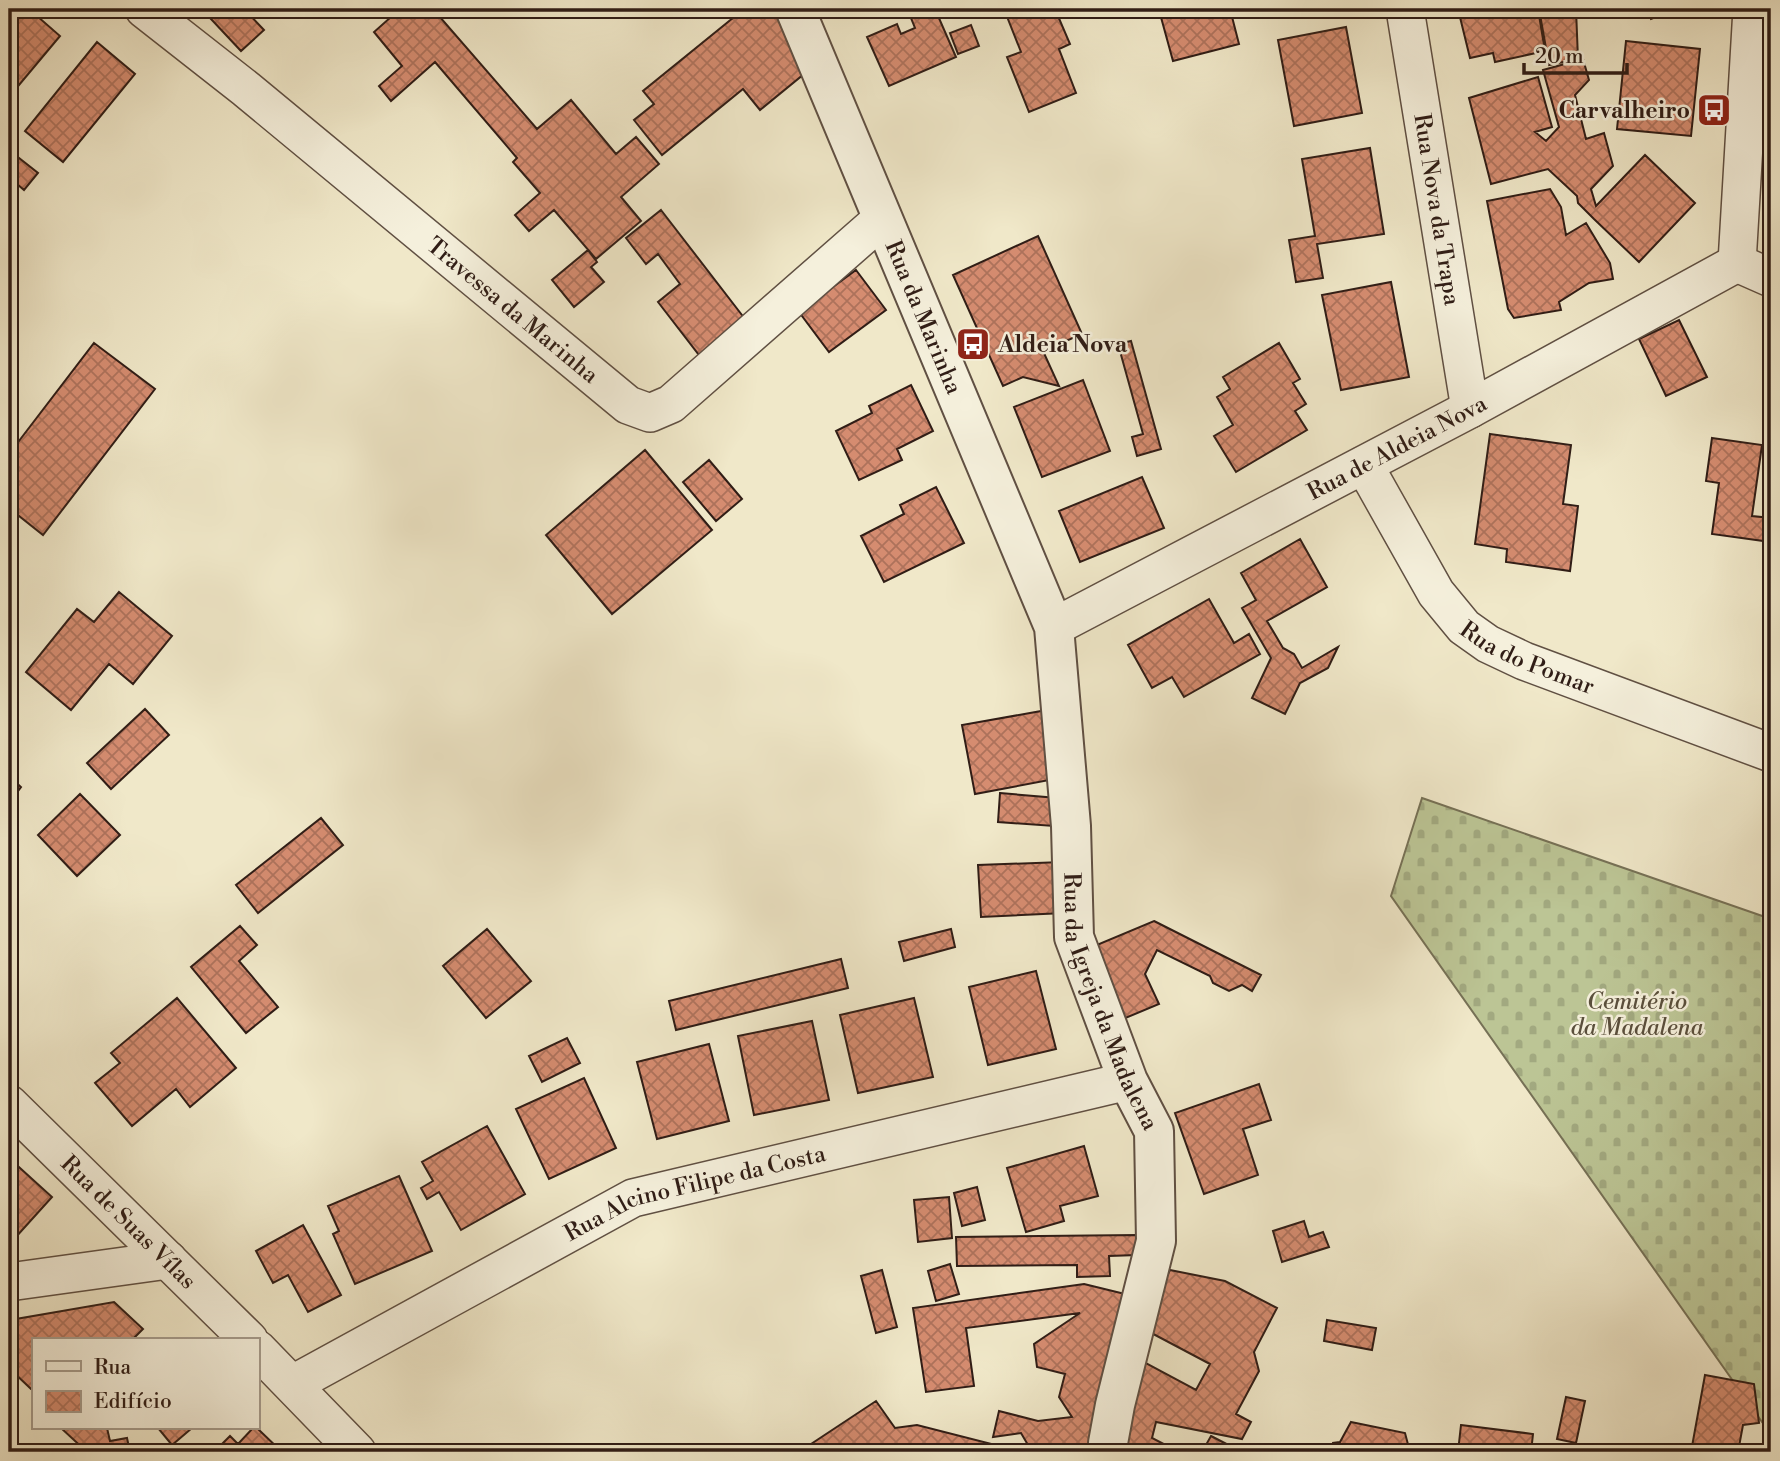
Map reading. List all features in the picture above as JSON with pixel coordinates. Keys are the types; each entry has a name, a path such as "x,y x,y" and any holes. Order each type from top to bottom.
{"street":[{"name":"Travessa da Marinha","path":"144,9 246,89 628,405 650,413 671,404 882,219"},
{"name":"Rua da Marinha","path":"795,9 1055,627"},
{"name":"Rua Nova da Trapa","path":"1405,9 1471,409"},
{"path":"1752,9 1737,263 1771,278"},
{"name":"Rua de Aldeia Nova","path":"1055,627 1471,409 1737,263"},
{"name":"Rua do Pomar","path":"1364,465 1436,593 1464,627 1524,662 1771,753"},
{"name":"Rua da Igreja da Madalena","path":"1055,627 1071,826 1074,937 1128,1081 1154,1131 1156,1241 1115,1405 1108,1452"},
{"name":"Rua Alcino Filipe da Costa","path":"293,1384 633,1198 1128,1081"},
{"name":"Rua de Suas Vílas","path":"9,1104 247,1338"},
{"path":"9,1282 168,1260"},
{"path":"259,1351 357,1452"}],"green space":[{"name":"Cemitério da Madalena","path":"1422,798 1771,919 1771,1417 1762,1422 1391,896"}],"building":[{"path":"9,9 29,9 60,36 9,97"},
{"path":"222,9 244,9 264,30 241,51 211,19"},
{"path":"400,9 433,9 537,129 571,100 616,154 636,137 659,164 621,197 641,221 596,259 554,210 529,231 515,215 540,193 513,162 517,158 435,62 391,101 379,86 402,66 374,32"},
{"path":"744,9 770,9 815,65 760,110 743,89 662,155 634,120 654,104 643,91"},
{"path":"935,9 956,57 889,86 867,37 897,24 901,34 915,28 911,18"},
{"path":"1004,9 1055,9 1070,44 1059,49 1076,93 1029,112 1007,57 1021,52"},
{"path":"1144,9 1230,9 1239,44 1173,61 1159,10 1146,14"},
{"path":"1458,9 1538,9 1545,51 1495,62 1493,53 1470,58"},
{"path":"1539,9 1576,9 1578,59 1549,65"},
{"path":"1647,9 1676,9 1651,19"},
{"path":"971,25 979,46 958,54 950,33"},
{"path":"1346,27 1362,113 1294,126 1278,40"},
{"path":"1626,41 1700,49 1691,136 1617,129"},
{"path":"97,42 135,74 63,162 25,131"},
{"path":"1583,59 1589,80 1575,95 1586,139 1604,133 1613,166 1591,189 1596,206 1645,155 1695,203 1639,262 1578,203 1577,196 1548,169 1491,184 1469,98 1538,77 1552,127 1535,132 1546,141 1559,127 1543,70"},
{"path":"1370,148 1384,234 1317,244 1323,278 1296,282 1289,240 1315,236 1302,159"},
{"path":"14,154 38,173 24,190 9,177 9,160"},
{"path":"1550,189 1561,207 1566,235 1586,223 1610,263 1613,279 1589,283 1559,302 1561,310 1514,318 1508,309 1487,201"},
{"path":"661,210 745,319 699,355 658,302 680,284 658,254 646,264 626,238"},
{"path":"1038,236 1082,334 1043,351 1059,386 1023,377 1003,386 953,275"},
{"path":"588,250 597,262 591,267 604,282 574,307 552,280"},
{"path":"856,270 886,310 829,352 799,312"},
{"path":"1391,282 1409,377 1341,390 1322,295"},
{"path":"1679,320 1707,377 1666,396 1639,339"},
{"path":"1131,341 1161,449 1137,456 1132,437 1143,434 1118,344"},
{"path":"94,343 155,389 43,535 9,508 9,454"},
{"path":"1279,343 1300,379 1293,383 1306,404 1295,411 1307,430 1236,472 1214,436 1233,425 1217,397 1230,389 1223,377"},
{"path":"1083,380 1110,451 1042,477 1014,407"},
{"path":"911,385 933,431 897,449 902,460 859,480 836,431 872,413 869,406"},
{"path":"1490,434 1571,445 1563,504 1578,506 1570,571 1506,562 1507,549 1475,544"},
{"path":"1712,438 1762,445 1752,516 1771,518 1771,542 1712,534 1719,483 1706,481"},
{"path":"645,450 712,530 612,614 546,535"},
{"path":"709,460 742,499 716,521 683,482"},
{"path":"1142,477 1164,528 1080,562 1059,511"},
{"path":"936,487 964,543 884,582 861,536 904,514 900,505"},
{"path":"1300,539 1327,587 1267,621 1283,648 1294,654 1302,668 1338,647 1328,668 1300,683 1285,714 1252,698 1271,658 1242,608 1256,600 1241,573"},
{"path":"119,592 172,636 133,684 109,664 71,710 26,672 77,609 94,622"},
{"path":"1209,599 1234,643 1249,634 1260,654 1184,697 1172,677 1152,688 1128,645"},
{"path":"145,709 169,735 111,789 87,763"},
{"path":"1047,710 1060,778 975,794 962,725"},
{"path":"9,776 21,787 9,803"},
{"path":"1000,793 1057,798 1054,826 998,822"},
{"path":"80,794 120,835 77,876 38,835"},
{"path":"321,818 343,845 258,913 236,885"},
{"path":"1062,862 1064,913 981,917 978,865"},
{"path":"1154,921 1261,975 1252,991 1242,985 1229,991 1213,983 1210,976 1157,950 1145,974 1159,1004 1123,1019 1092,947"},
{"path":"240,926 257,945 239,961 278,1007 246,1033 191,967"},
{"path":"487,929 531,981 486,1018 443,966"},
{"path":"951,929 955,947 904,961 899,942"},
{"path":"841,959 848,988 676,1030 669,1001"},
{"path":"1036,971 1056,1049 988,1065 969,987"},
{"path":"177,998 236,1068 190,1107 176,1089 132,1126 95,1083 120,1063 111,1053"},
{"path":"914,998 933,1077 858,1093 840,1015"},
{"path":"812,1021 829,1100 754,1115 738,1036"},
{"path":"567,1038 580,1063 542,1082 529,1056"},
{"path":"709,1044 729,1121 657,1139 637,1062"},
{"path":"584,1078 616,1148 549,1179 516,1109"},
{"path":"1259,1084 1271,1120 1243,1129 1258,1175 1204,1194 1175,1113"},
{"path":"487,1126 525,1194 461,1230 439,1192 427,1199 421,1188 433,1181 422,1162"},
{"path":"1084,1146 1098,1196 1060,1206 1064,1221 1026,1232 1007,1168"},
{"path":"9,1158 52,1197 15,1238 9,1232"},
{"path":"399,1176 432,1251 355,1284 333,1234 339,1231 328,1206"},
{"path":"977,1187 985,1220 962,1226 954,1193"},
{"path":"949,1197 952,1238 918,1242 914,1200"},
{"path":"1304,1221 1309,1237 1323,1232 1329,1247 1282,1262 1273,1231"},
{"path":"303,1225 341,1295 308,1312 288,1275 273,1283 256,1251"},
{"path":"1137,1235 1137,1255 1109,1256 1110,1276 1077,1277 1077,1265 957,1266 956,1237"},
{"path":"950,1264 959,1294 936,1301 928,1271"},
{"path":"882,1270 897,1327 876,1333 861,1276"},
{"path":"1170,1270 1225,1281 1277,1308 1254,1352 1259,1371 1236,1414 1251,1422 1242,1439 1156,1422 1152,1438 1179,1452 1130,1452 1120,1407 1144,1362 1196,1390 1210,1364 1140,1327"},
{"path":"1084,1284 1129,1295 1091,1452 799,1452 876,1401 895,1428 917,1425 1007,1448 1028,1445 1021,1433 993,1437 999,1411 1038,1421 1072,1417 1059,1397 1065,1374 1037,1367 1034,1344 1080,1313 966,1328 974,1386 926,1392 913,1308"},
{"path":"114,1302 143,1329 134,1338 32,1338 31,1389 9,1368 9,1326 16,1319"},
{"path":"1327,1320 1376,1328 1372,1350 1324,1341"},
{"path":"1705,1375 1754,1384 1759,1423 1743,1425 1738,1452 1691,1452"},
{"path":"1566,1397 1585,1401 1576,1443 1557,1439"},
{"path":"1351,1422 1405,1433 1410,1452 1331,1452 1333,1443 1340,1442"},
{"path":"1461,1425 1533,1434 1531,1452 1458,1452"},
{"path":"63,1430 107,1430 110,1441 127,1438 130,1452 87,1452"},
{"path":"160,1430 190,1430 172,1445"},
{"path":"251,1430 259,1430 282,1452 214,1452 230,1436 238,1444"},
{"path":"1211,1436 1242,1452 1202,1452"}],"place":[{"name":"Carvalheiro","path":"1714,110"},
{"name":"Aldeia Nova","path":"973,344"}]}
